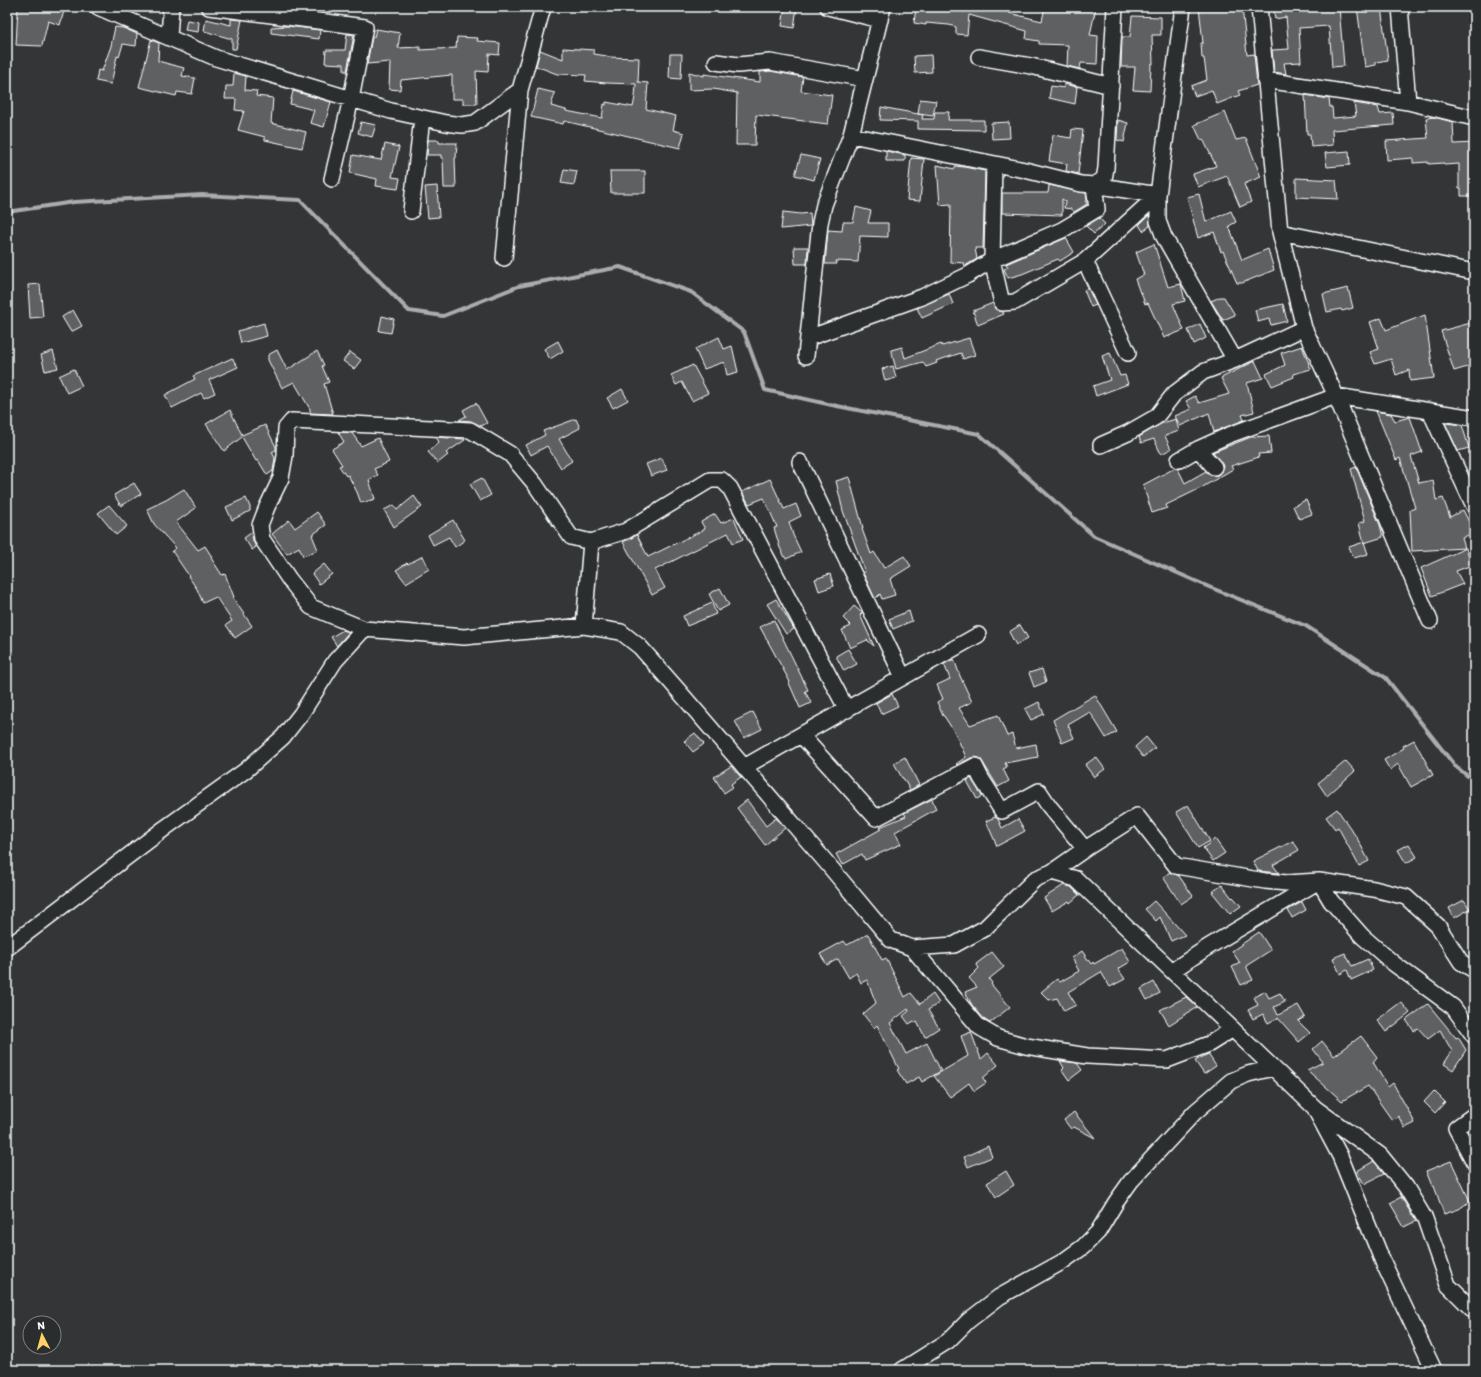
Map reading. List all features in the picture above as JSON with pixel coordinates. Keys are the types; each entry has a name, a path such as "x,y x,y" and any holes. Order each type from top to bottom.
{"street":[{"path":"98,7 216,58 391,111 422,118 462,125 475,123 520,90"},
{"path":"169,37 172,7"},
{"path":"209,7 364,27 351,99 332,179"},
{"path":"504,258 520,90 543,7"},
{"path":"806,356 820,223 824,205 851,135 881,13 828,7"},
{"path":"1094,185 1104,179 1106,168 1115,7"},
{"path":"1183,7 1158,195 1158,221 1164,238 1235,360"},
{"path":"1259,7 1280,232 1304,328 1336,396 1430,621"},
{"path":"1400,7 1408,102"},
{"path":"979,57 1031,66 1111,86"},
{"path":"716,62 738,65 770,62 865,79"},
{"path":"1265,80 1408,102 1474,118"},
{"path":"411,211 422,118"},
{"path":"851,135 1025,170 1081,184 1158,195"},
{"path":"994,164 992,260 1002,303 1014,302 1085,261 1158,195"},
{"path":"808,338 922,297 968,275 992,260 1062,230 1097,209 1094,185"},
{"path":"1280,232 1474,272"},
{"path":"1085,261 1128,353"},
{"path":"1101,445 1128,433 1156,417 1174,394 1203,372 1235,360 1304,328"},
{"path":"1179,460 1229,435 1336,396 1474,418"},
{"path":"1430,411 1474,506"},
{"path":"847,710 730,488 722,480 710,480 626,531 591,542 571,537 535,484 510,454 470,430 292,421 286,428 286,456 281,478 260,525 262,539 289,579 311,607 364,629 464,637 584,626 621,632 640,647 826,862 891,940 912,948 954,945 985,928 1035,879 1052,872 1085,849 1138,816 1176,866 1265,881 1318,881 1374,889 1406,897 1438,926 1461,962 1474,970"},
{"path":"1198,450 1214,467"},
{"path":"800,462 903,677"},
{"path":"584,626 591,542"},
{"path":"7,948 165,828 246,770 283,737 335,661 364,629"},
{"path":"744,767 978,635"},
{"path":"801,735 876,818 975,766 1002,811 1039,791 1049,806 1085,849"},
{"path":"1052,872 1076,879 1315,1108 1380,1155 1406,1187 1424,1219 1448,1285 1474,1311"},
{"path":"1172,971 1208,947 1318,881"},
{"path":"1318,881 1331,901 1362,936 1393,963 1454,1007 1474,1036"},
{"path":"912,948 979,1027 998,1038 1026,1046 1086,1056 1167,1060 1209,1044 1233,1029"},
{"path":"902,1370 948,1341 968,1321 999,1297 1062,1262 1084,1247 1098,1232 1131,1181 1195,1112 1231,1081 1248,1074 1273,1068"},
{"path":"1315,1108 1340,1156 1383,1262 1434,1370"},
{"path":"1474,1115 1456,1128 1474,1162"}],"building":[{"path":"18,7 52,7 64,11 60,25 48,21 42,46 16,45"},
{"path":"785,7 797,7 794,28 782,26"},
{"path":"916,7 1010,7 1009,13 1042,21 1045,7 1096,7 1090,35 1098,36 1097,64 1081,63 1080,69 1067,66 1068,45 1039,44 1039,41 1026,39 1027,31 969,15 967,35 956,34 956,27 949,25 926,23 926,25 914,23"},
{"path":"1199,7 1242,7 1247,55 1254,54 1257,85 1238,91 1240,95 1217,104 1212,90 1195,96 1191,86 1207,80 1204,58 1202,58 1201,43 1203,43"},
{"path":"1273,7 1339,7 1344,66 1332,67 1329,26 1299,28 1301,62 1284,63 1286,74 1274,72 1272,50 1289,49 1286,17 1275,19"},
{"path":"1357,7 1381,7 1388,60 1376,62 1376,65 1365,67"},
{"path":"1132,16 1161,17 1161,35 1152,35 1153,64 1151,64 1150,91 1133,90 1135,67 1121,67 1122,37 1130,37"},
{"path":"206,19 231,25 231,19 242,20 236,49 232,49 232,39 204,31"},
{"path":"187,20 199,22 198,32 185,30"},
{"path":"288,26 320,30 319,39 271,33 271,27"},
{"path":"115,27 123,28 137,34 136,46 123,44 119,57 117,56 111,84 96,81 98,70 102,71 111,46"},
{"path":"376,29 400,33 398,48 420,47 420,50 456,48 457,37 478,38 477,41 500,43 499,55 489,54 488,72 476,71 477,104 463,104 463,99 452,99 452,75 401,80 400,90 389,89 390,62 367,64 372,37 374,37"},
{"path":"347,34 354,35 347,71 344,71 344,64 325,63 326,50 345,50"},
{"path":"151,40 159,43 158,61 184,68 182,76 195,78 192,94 177,92 176,96 139,87"},
{"path":"563,48 594,50 594,54 607,57 639,58 638,82 648,83 646,109 676,116 673,130 684,133 680,148 564,121 563,124 531,117 538,89 555,93 551,106 566,111 602,118 604,104 606,105 606,102 633,107 636,84 585,81 586,75 557,74 536,66 540,50 563,59"},
{"path":"670,54 682,54 681,79 669,78"},
{"path":"931,55 932,72 915,73 914,56"},
{"path":"770,71 803,77 801,91 832,95 828,124 756,115 755,145 736,145 737,93 713,89 689,90 689,72 704,76 704,74 760,82 760,72"},
{"path":"234,73 246,76 245,90 257,91 256,96 273,98 271,123 306,132 302,148 265,140 265,137 238,130 244,111 235,110 236,99 225,99 226,86 233,86"},
{"path":"1064,84 1077,87 1075,104 1049,98 1051,86 1064,88"},
{"path":"293,91 331,102 324,127 310,123 314,110 290,104"},
{"path":"1305,95 1329,99 1330,107 1332,107 1333,118 1356,116 1354,103 1378,107 1380,114 1393,113 1394,125 1332,130 1333,145 1311,147 1310,134 1307,134"},
{"path":"920,99 936,101 933,116 918,114"},
{"path":"881,107 923,115 922,119 934,119 935,112 949,112 948,120 984,120 984,130 918,129 918,121 880,120"},
{"path":"1225,112 1236,140 1246,138 1261,177 1244,184 1251,202 1240,207 1227,176 1198,187 1193,174 1216,166 1203,139 1201,140 1194,125"},
{"path":"1434,117 1453,122 1454,144 1474,143 1474,196 1461,196 1461,188 1459,188 1459,164 1428,164 1428,162 1413,163 1413,158 1387,160 1386,141 1428,138 1426,118"},
{"path":"1118,120 1128,123 1124,142 1117,140"},
{"path":"361,122 376,125 372,137 358,133"},
{"path":"1009,122 1010,138 992,139 991,123"},
{"path":"1072,129 1083,130 1078,174 1066,171 1067,164 1049,161 1053,135 1071,138"},
{"path":"428,140 439,140 439,143 457,143 455,158 456,188 444,188 443,158 441,158 441,155 427,155"},
{"path":"385,144 399,147 392,177 400,178 398,189 376,186 377,179 350,173 353,155 381,160"},
{"path":"886,151 905,155 905,161 886,161"},
{"path":"1349,151 1350,165 1327,167 1325,153"},
{"path":"801,155 820,159 814,180 795,175"},
{"path":"911,158 924,159 920,201 907,200"},
{"path":"937,165 955,169 955,166 985,171 983,248 975,248 977,259 965,266 964,263 950,262 951,204 940,205"},
{"path":"564,169 577,171 574,185 561,183"},
{"path":"610,171 645,171 645,193 611,193"},
{"path":"1296,178 1336,180 1338,199 1296,197"},
{"path":"1049,185 1086,193 1087,201 1085,201 1087,204 1074,212 1071,209 1064,208 1065,201 1062,199 1062,215 1002,213 1002,193 1048,193"},
{"path":"437,186 439,217 428,218 425,187"},
{"path":"1199,194 1206,222 1231,211 1236,222 1229,226 1242,260 1268,249 1274,270 1242,283 1237,283 1223,251 1221,252 1214,232 1198,238 1187,197"},
{"path":"856,207 871,211 868,223 888,223 888,237 860,236 858,262 836,261 837,264 825,264 828,230 842,231 843,222 853,222"},
{"path":"783,212 801,214 810,213 811,226 781,229"},
{"path":"1149,215 1150,226 1143,231 1139,225"},
{"path":"1099,218 1105,224 1094,234 1086,226"},
{"path":"1066,238 1074,252 1060,261 1058,259 1022,274 1008,278 1004,269 1008,267 1006,264"},
{"path":"1154,244 1168,287 1181,284 1185,301 1173,304 1184,330 1164,338 1148,303 1145,304 1135,279 1144,275 1136,252"},
{"path":"794,247 808,247 807,264 795,264"},
{"path":"40,284 43,317 30,318 28,285"},
{"path":"1088,288 1096,305 1091,307 1084,290"},
{"path":"1348,288 1353,308 1342,311 1341,309 1327,312 1323,294"},
{"path":"949,294 953,304 922,318 917,308"},
{"path":"1224,297 1235,315 1223,320 1211,301"},
{"path":"993,303 995,309 1003,312 1004,314 978,325 973,311"},
{"path":"1283,304 1287,321 1271,325 1269,319 1258,322 1255,310"},
{"path":"73,310 82,326 71,332 62,317"},
{"path":"1425,315 1434,378 1410,381 1409,370 1396,375 1391,359 1375,364 1370,352 1379,349 1370,322 1381,318 1386,330"},
{"path":"382,316 394,319 391,333 379,331"},
{"path":"264,323 267,336 241,343 238,331"},
{"path":"1471,323 1474,333 1474,365 1454,371 1441,331"},
{"path":"1200,324 1206,338 1194,344 1188,330"},
{"path":"719,337 724,349 732,346 738,372 727,375 724,362 704,369 695,349"},
{"path":"969,338 975,355 963,359 961,353 936,361 937,363 926,367 923,362 896,369 891,350 902,347 905,358 941,344 942,346"},
{"path":"558,341 563,351 550,359 544,349"},
{"path":"1302,346 1311,369 1293,374 1294,377 1272,386 1266,374 1285,365 1281,353"},
{"path":"277,350 287,370 317,351 324,365 322,366 329,382 324,384 333,414 310,413 310,409 294,382 282,388 268,360 268,355"},
{"path":"53,351 58,368 45,371 41,355"},
{"path":"350,352 361,360 354,369 343,361"},
{"path":"1110,353 1120,376 1125,375 1128,384 1096,396 1093,386 1110,380 1102,356"},
{"path":"232,358 238,367 209,380 215,393 204,398 201,393 172,408 165,395 195,379 193,376"},
{"path":"1255,361 1263,378 1247,383 1254,412 1242,415 1244,420 1214,432 1209,413 1180,426 1175,416 1191,409 1186,401 1195,396 1199,403 1229,394 1221,378"},
{"path":"693,365 708,393 692,401 682,382 676,385 671,375"},
{"path":"893,366 896,378 885,381 882,369"},
{"path":"74,369 82,386 67,393 59,376"},
{"path":"622,389 628,400 613,408 607,398"},
{"path":"476,403 487,423 481,426 471,421 459,420 466,416 463,410"},
{"path":"230,410 242,435 265,425 276,447 276,450 272,452 275,458 273,471 267,475 258,460 256,461 242,437 224,451 206,424"},
{"path":"1376,411 1391,414 1395,421 1410,417 1422,452 1411,456 1419,483 1433,480 1436,500 1443,498 1450,517 1463,510 1474,532 1462,538 1465,548 1412,551 1410,510 1415,508 1400,458 1396,460"},
{"path":"576,419 580,428 559,439 572,461 561,468 547,446 531,455 526,445 545,435 543,431"},
{"path":"1176,419 1179,431 1165,436 1171,449 1161,454 1154,439 1141,443 1139,437 1162,423"},
{"path":"1445,423 1462,425 1469,448 1458,451"},
{"path":"338,432 352,433 361,446 378,438 389,462 374,469 378,475 369,480 375,499 361,503 348,475 346,476 339,466 342,465 332,449 344,442"},
{"path":"1269,436 1271,453 1258,454 1259,457 1231,466 1233,469 1201,488 1166,505 1167,508 1152,513 1143,485 1175,468 1178,469 1185,483 1206,471 1211,475 1216,476 1220,473 1223,466 1213,452 1251,437"},
{"path":"436,437 465,440 446,453 448,455 438,463 428,452 439,442"},
{"path":"662,458 667,470 651,476 646,464"},
{"path":"1356,467 1380,525 1383,537 1364,543 1359,523 1365,521 1351,469"},
{"path":"849,477 863,528 862,529 871,554 874,552 884,568 904,556 911,566 890,579 895,595 882,599 880,594 875,599 863,573 865,572 843,511 836,481"},
{"path":"482,478 491,495 480,501 470,484"},
{"path":"770,479 784,509 796,504 801,516 789,522 801,552 786,559 780,548 774,528 777,527 764,498 749,504 742,492"},
{"path":"134,483 141,494 121,506 114,495"},
{"path":"184,489 196,508 176,522 198,550 205,546 222,575 225,574 234,597 233,598 252,626 235,638 226,625 232,621 216,597 203,603 197,589 172,551 176,548 154,524 147,509"},
{"path":"414,496 422,507 394,527 384,510 394,505 397,510"},
{"path":"246,498 250,511 232,520 226,507"},
{"path":"1306,500 1312,514 1299,519 1293,506"},
{"path":"109,505 127,526 116,535 98,513"},
{"path":"317,512 326,525 312,535 318,550 303,556 299,547 287,554 272,534 289,520 295,528"},
{"path":"715,514 721,523 734,518 743,539 733,543 728,533 655,570 665,588 652,595 623,542 637,535 648,557 705,529 701,522"},
{"path":"453,520 465,540 455,547 449,537 433,545 428,535"},
{"path":"252,532 253,541 256,547 252,550 244,538"},
{"path":"1364,542 1368,554 1354,558 1349,547"},
{"path":"1466,548 1472,565 1456,571 1463,584 1432,596 1421,568"},
{"path":"423,556 429,569 406,583 396,570"},
{"path":"324,564 332,574 319,584 312,574"},
{"path":"830,574 834,586 819,591 815,579"},
{"path":"720,588 729,605 718,611 709,594"},
{"path":"776,599 794,629 786,634 767,604"},
{"path":"712,603 716,614 687,626 683,616"},
{"path":"854,606 862,613 860,615 874,646 867,640 850,648 842,630 851,626 843,618"},
{"path":"909,611 912,621 893,629 889,619"},
{"path":"774,620 808,690 805,691 811,703 800,708 789,683 790,682 760,627"},
{"path":"1020,625 1028,638 1016,645 1009,632"},
{"path":"343,630 349,632 337,646 331,637"},
{"path":"848,649 857,664 844,671 836,656"},
{"path":"954,659 972,702 959,708 970,725 998,715 1007,736 1012,734 1016,748 1036,744 1038,757 1005,763 1007,767 1003,769 1009,781 998,787 980,758 971,758 957,765 956,764 966,757 955,733 943,716 937,702 943,699 937,685 950,679 944,664"},
{"path":"1042,669 1046,682 1034,687 1029,673"},
{"path":"892,694 898,706 881,714 876,703"},
{"path":"1095,695 1117,732 1106,738 1090,712 1068,725 1074,738 1062,743 1053,720"},
{"path":"1039,702 1044,714 1031,720 1025,709"},
{"path":"753,712 762,729 744,738 735,721"},
{"path":"695,733 704,744 693,752 684,741"},
{"path":"1146,737 1155,748 1143,757 1135,747"},
{"path":"1414,740 1433,775 1411,787 1398,764 1390,770 1384,760"},
{"path":"905,757 919,785 910,790 894,763"},
{"path":"1096,757 1105,769 1094,777 1085,765"},
{"path":"1346,761 1355,771 1327,796 1318,783"},
{"path":"731,766 741,777 731,784 733,787 724,793 714,777"},
{"path":"971,778 982,796 977,799 967,781"},
{"path":"932,799 936,809 895,832 901,844 865,860 862,854 842,865 836,854 881,829 880,827 906,816 904,813"},
{"path":"747,800 766,826 776,818 785,828 765,845 737,808"},
{"path":"1188,805 1210,841 1198,848 1176,812"},
{"path":"1337,809 1357,838 1369,861 1359,866 1338,827 1335,829 1326,817"},
{"path":"995,817 998,819 1002,828 1018,819 1025,831 997,846 986,821"},
{"path":"1215,839 1225,853 1213,861 1203,848"},
{"path":"1293,841 1299,850 1273,865 1279,873 1258,871 1253,861"},
{"path":"1409,844 1417,857 1406,863 1398,850"},
{"path":"1170,872 1179,876 1193,896 1181,904 1163,877"},
{"path":"1064,885 1071,887 1079,895 1070,903 1069,901 1052,911 1044,898"},
{"path":"1222,885 1232,898 1233,897 1241,906 1230,914 1212,892"},
{"path":"1464,900 1470,909 1454,918 1449,908"},
{"path":"1154,901 1185,935 1171,941 1160,917 1156,921 1145,909"},
{"path":"1302,902 1306,910 1292,918 1288,910"},
{"path":"1259,932 1271,950 1246,966 1253,980 1241,985 1232,967 1240,963 1232,951"},
{"path":"868,934 882,960 886,958 905,997 911,993 920,1004 933,994 939,1003 928,1010 939,1028 925,1037 917,1022 915,1023 914,1021 909,1024 903,1016 909,1011 908,1009 890,1023 906,1054 927,1043 941,1071 922,1082 919,1077 906,1084 897,1070 899,1069 877,1025 874,1028 863,1014 876,1003 867,980 861,983 856,973 849,978 838,959 827,965 820,954 844,941 847,945"},
{"path":"1122,948 1130,962 1118,969 1125,979 1110,987 1101,972 1068,992 1076,1005 1064,1011 1057,998 1049,1000 1041,992 1057,979 1060,982 1079,971 1072,958 1082,951 1091,964 1093,962 1094,964"},
{"path":"992,952 1004,967 989,979 992,983 991,984 1010,1007 990,1023 985,1020 972,1005 965,992 977,987 969,978 979,968 976,964"},
{"path":"1345,953 1352,966 1368,959 1373,970 1351,980 1347,970 1340,974 1333,958"},
{"path":"1154,982 1160,993 1147,1000 1141,989"},
{"path":"1265,991 1269,998 1280,993 1285,1002 1274,1007 1278,1015 1298,1005 1305,1017 1298,1021 1310,1033 1299,1042 1278,1018 1268,1023 1263,1014 1253,1019 1248,1010 1258,1005 1254,997"},
{"path":"1186,997 1197,1007 1169,1025 1160,1010"},
{"path":"1401,1002 1410,1013 1386,1032 1377,1020"},
{"path":"1428,1004 1456,1038 1458,1037 1466,1050 1453,1070 1444,1064 1452,1051 1440,1030 1428,1039 1418,1028 1414,1031 1406,1020"},
{"path":"971,1032 981,1059 988,1053 998,1065 983,1078 986,1083 974,1091 969,1083 950,1097 934,1076 968,1056 961,1036"},
{"path":"1361,1036 1377,1057 1373,1062 1388,1087 1393,1083 1415,1123 1405,1128 1398,1116 1392,1120 1368,1086 1342,1101 1307,1070 1323,1062 1313,1049 1322,1041 1334,1056"},
{"path":"1208,1054 1216,1066 1204,1074 1195,1061"},
{"path":"1060,1061 1077,1063 1082,1070 1069,1080 1062,1070 1064,1068"},
{"path":"1434,1091 1445,1102 1435,1113 1424,1102"},
{"path":"1074,1112 1095,1138 1074,1127 1071,1129 1064,1120"},
{"path":"988,1146 992,1157 968,1167 964,1157"},
{"path":"1374,1161 1384,1174 1364,1184 1357,1171"},
{"path":"1451,1161 1470,1201 1459,1209 1444,1214 1434,1186 1432,1186 1426,1171"},
{"path":"1006,1171 1014,1185 996,1197 987,1183"},
{"path":"1401,1197 1416,1221 1404,1227 1390,1203"}],"waterway":[{"path":"7,212 74,202 202,195 300,200 409,311 443,316 519,286 620,267 691,292 744,332 765,390 979,434 1094,536 1209,587 1306,626 1386,678 1455,766 1474,781"}]}
